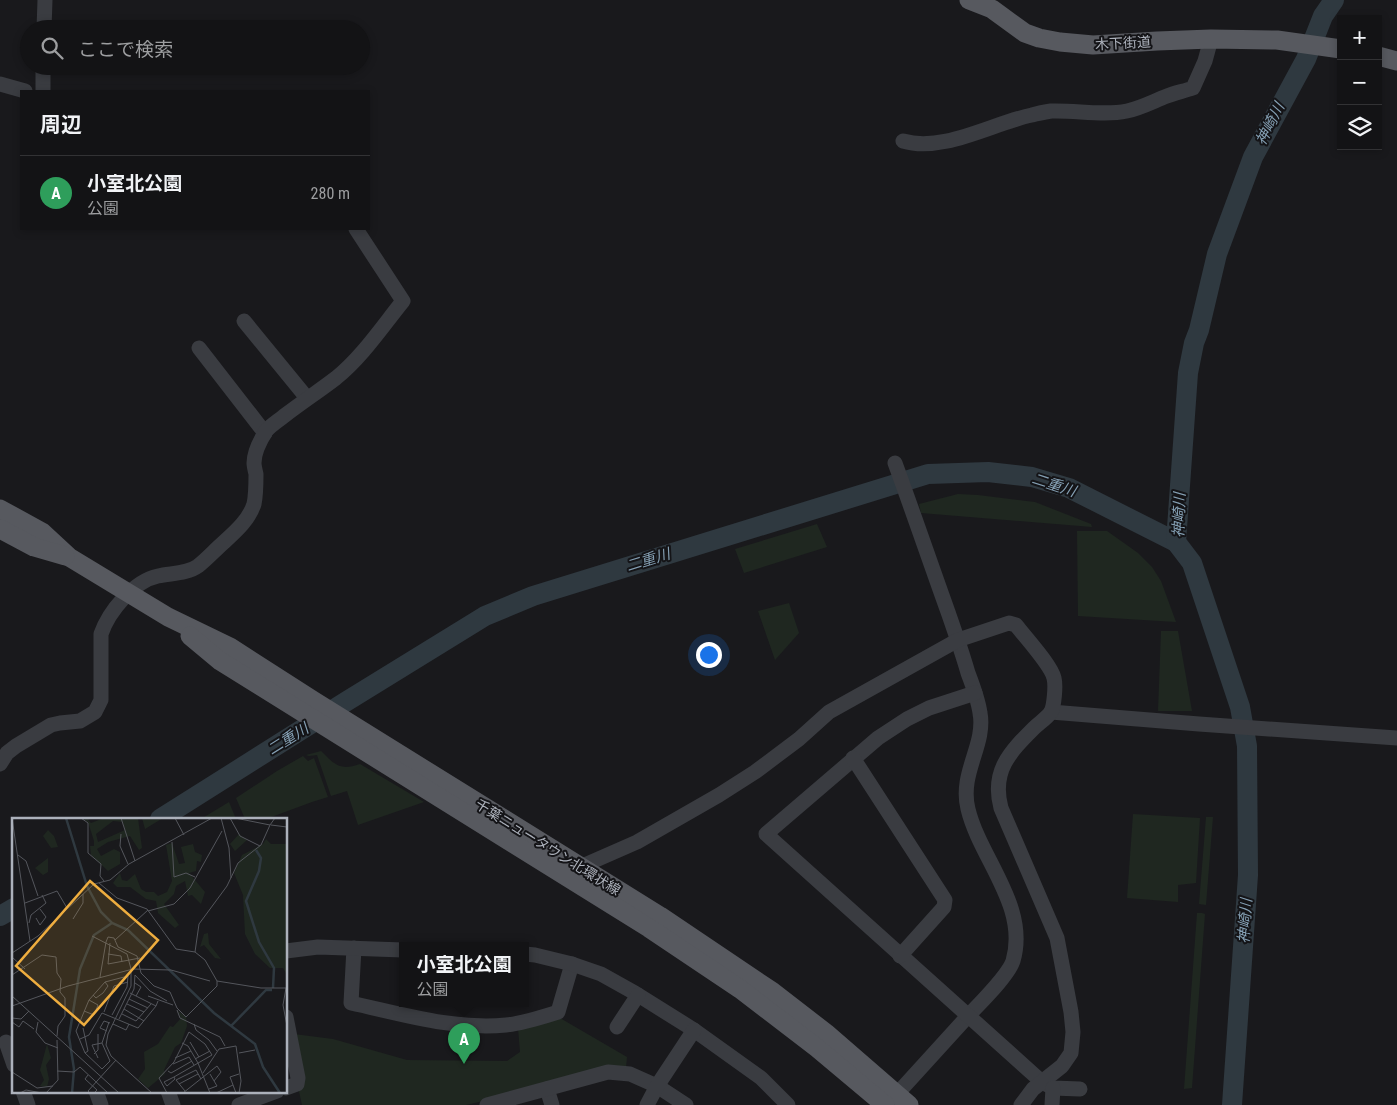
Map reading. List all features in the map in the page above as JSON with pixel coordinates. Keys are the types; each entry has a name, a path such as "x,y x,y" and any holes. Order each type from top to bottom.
{"main road":[{"name":"木下街道","path":"969,0 992,9 1025,34 1060,42 1093,45 1157,41 1287,41 1334,48"},
{"path":"1382,57 1397,61"},
{"name":"千葉ニュータウン北環状線","path":"0,509 42,532 69,557 168,617 220,662 307,706 649,928 740,989 817,1048 894,1102"},
{"name":"千葉ニュータウン北環状線","path":"0,528 34,547 69,557"},
{"name":"千葉ニュータウン北環状線","path":"342,728 660,916 773,992 826,1033 894,1102"}],"street":[{"path":"44,20 45,0"},
{"path":"903,141 911,144 938,142 963,136 1012,119 1050,111 1108,112 1127,111 1137,108 1192,88 1205,61 1211,40"},
{"path":"43,75 43,90"},
{"path":"0,84 21,90"},
{"path":"0,764 7,753 16,746 51,725 80,721 95,712 102,700 101,634 112,611 141,584 154,577 183,572 198,566 243,522 254,504 256,481 254,462 256,451 265,433 306,398 337,377 403,300 357,230"},
{"path":"244,321 306,398"},
{"path":"198,348 265,433"},
{"path":"894,1102 997,984 1012,964 1016,949 1017,933 1010,905 980,842 968,808 966,781 981,725 975,693 895,462"},
{"path":"580,867 637,842 719,795 755,772 792,744 829,712 958,640 1010,624 1016,625 1048,666 1054,678 1051,712 1018,744 1006,759 998,784 1001,808 1057,938 1071,1012 1073,1032 1071,1053 1048,1085"},
{"path":"975,693 929,708 907,719 878,738 766,834 900,956 1048,1085 1052,1105"},
{"path":"1051,712 1397,738"},
{"path":"853,758 945,900 944,907 900,956"},
{"path":"288,951 318,947 399,950"},
{"path":"354,948 352,1003 456,1025 480,1027 509,1025 558,1012 572,964"},
{"path":"529,954 572,964 601,974 638,995 694,1030 762,1078 788,1105"},
{"path":"617,1027 638,995"},
{"path":"288,1027 298,1078 297,1084 288,1087"},
{"path":"648,1105 657,1086 694,1030"},
{"path":"6,1042 12,1059"},
{"path":"487,1105 608,1072 630,1074 657,1086 686,1105"},
{"path":"1021,1105 1033,1089 1048,1085 1080,1089"},
{"path":"547,1089 552,1105"},
{"path":"23,1092 28,1105"},
{"path":"96,1092 101,1105"},
{"path":"168,1092 173,1105"},
{"path":"241,1100 273,1092"}],"shaded area":[{"path":"958,494 1035,502 1091,524 1092,527 921,513 919,504"},
{"path":"817,524 827,547 744,573 735,549"},
{"path":"1077,531 1107,531 1138,553 1152,567 1161,581 1176,622 1078,616"},
{"path":"789,603 799,633 775,660 758,611"},
{"path":"1161,631 1178,631 1192,711 1158,711"},
{"path":"321,751 334,763 343,767 360,764 424,802 358,825 347,791 331,796 317,755 306,755"},
{"path":"303,756 308,761 314,758 328,797 269,818 245,818 236,798"},
{"path":"229,802 236,818 203,818"},
{"path":"1133,814 1200,818 1196,883 1178,885 1178,902 1127,898"},
{"path":"1206,817 1213,817 1206,905 1199,904"},
{"path":"1197,913 1205,914 1192,1088 1184,1089"},
{"path":"560,1018 627,1057 626,1068 466,1105 302,1105 298,1087 294,1034 333,1039 407,1060 507,1061 520,1052 518,1028"}],"waterway":[{"name":"二重川","path":"1232,1105 1248,875 1247,746 1240,707 1192,563 1176,542 1188,373 1217,254 1253,157 1306,59 1323,16 1334,0"},
{"name":"二重川","path":"162,818 485,616 533,596 928,474 988,472 1032,477 1069,488 1176,542"},
{"name":"二重川","path":"0,916 12,909"}],"place":[{"name":"小室北公園","path":"464,1064"}],"water label":[{"name":"神崎川","path":"1270,124"},
{"name":"神崎川","path":"1179,515"},
{"name":"神崎川","path":"1245,921"}]}
